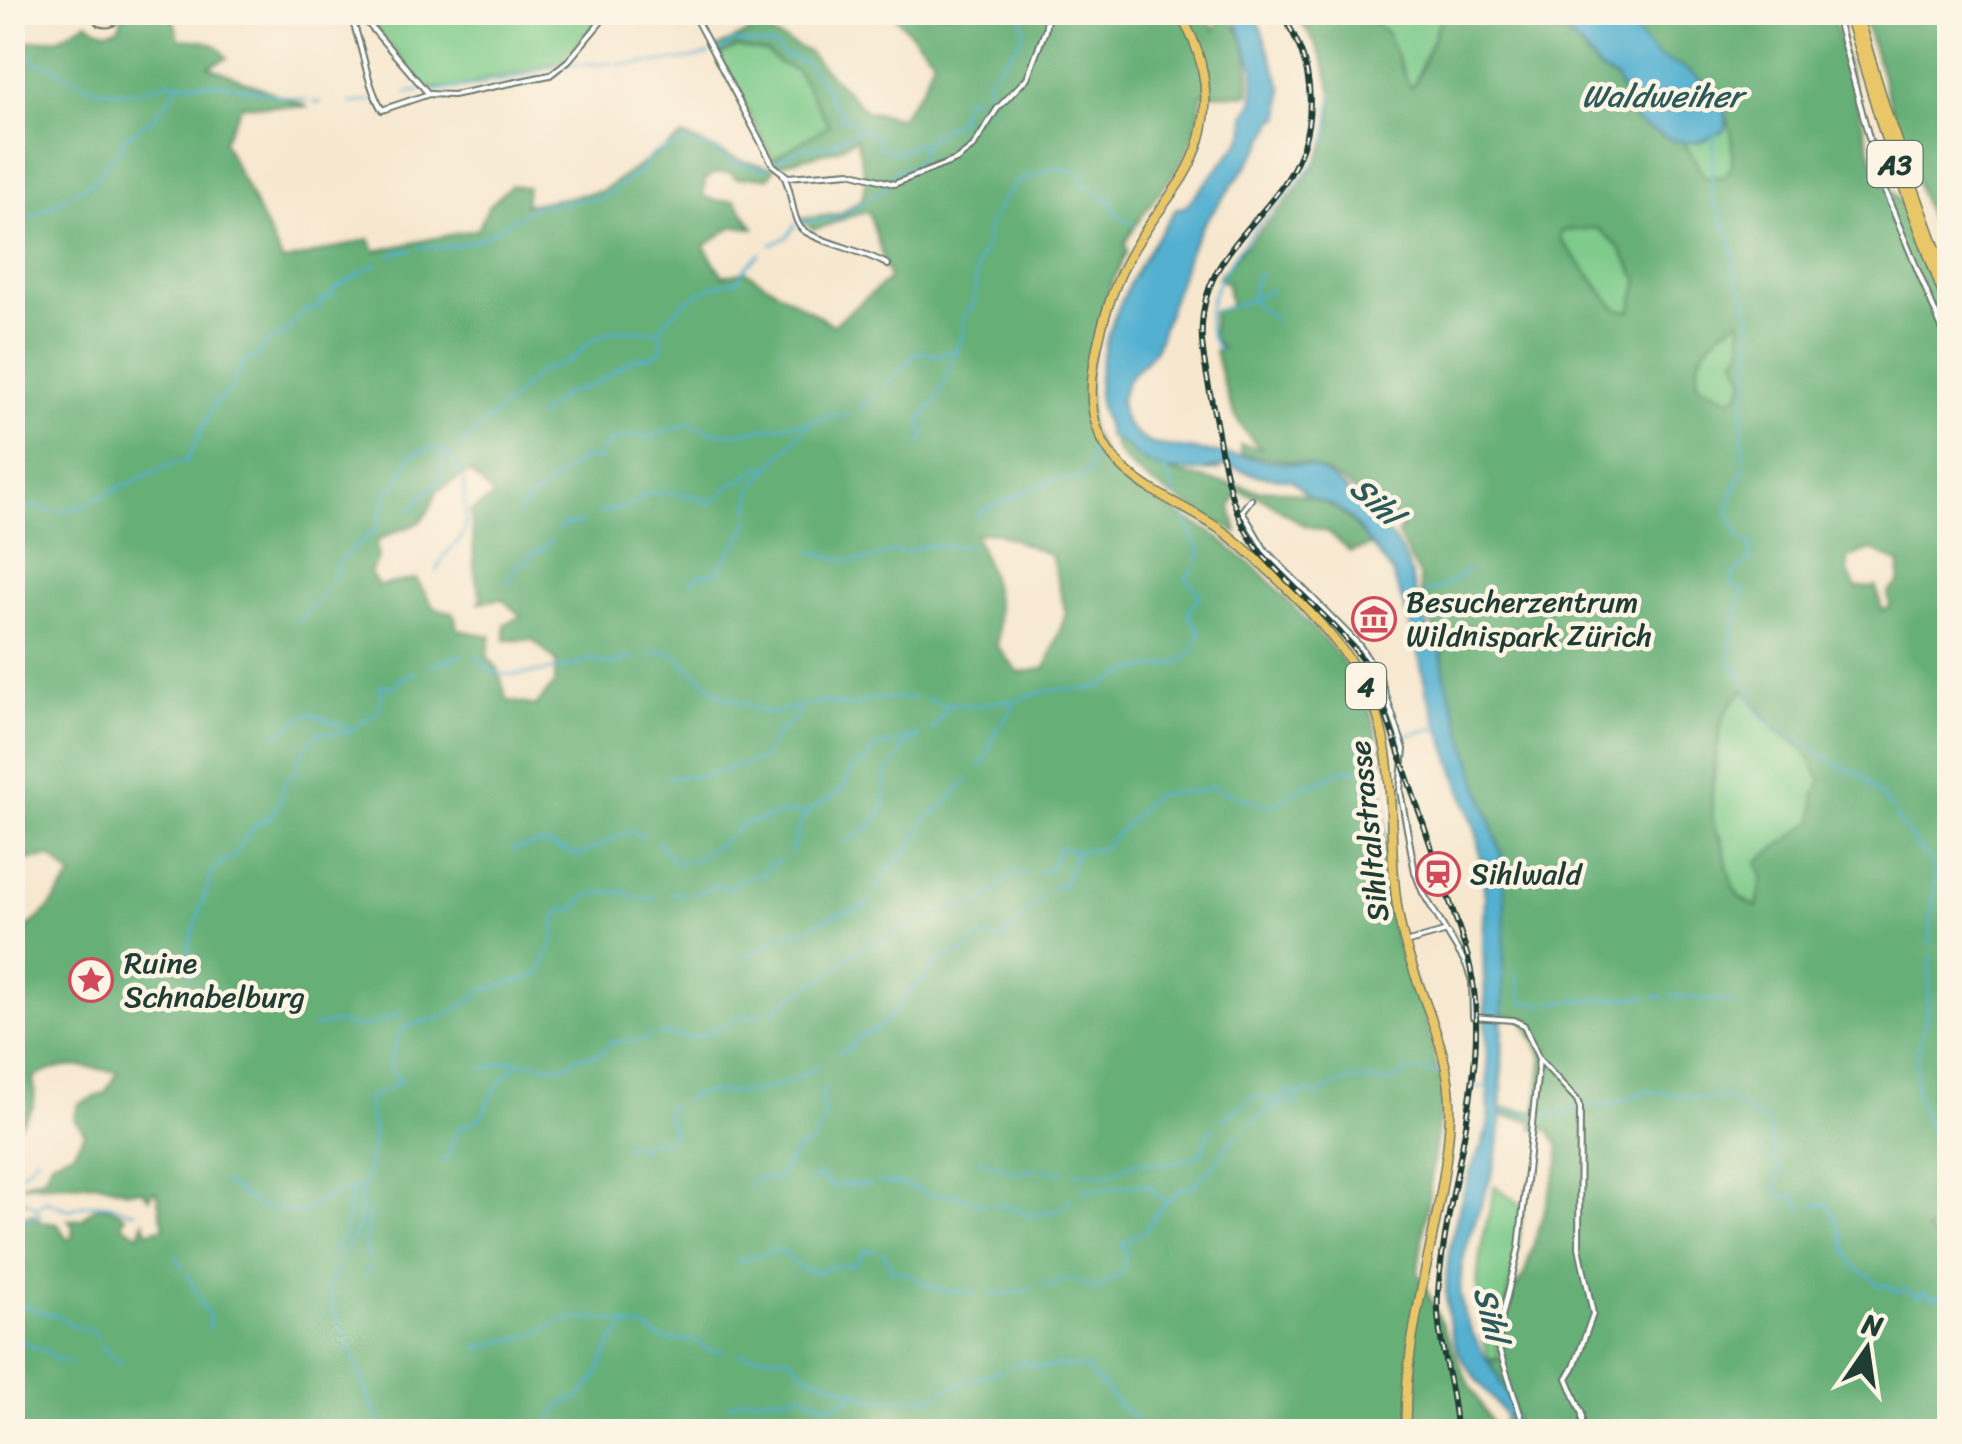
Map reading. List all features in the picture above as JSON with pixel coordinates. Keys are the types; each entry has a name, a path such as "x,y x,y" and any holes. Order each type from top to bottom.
{"highway":[{"name":"A3","path":"1848,12 1886,138 1950,312"},
{"name":"A3","path":"1856,12 1888,118 1950,288"}],"main road":[{"path":"92,12 99,22 107,24 115,21 120,12"},
{"name":"Sihltalstrasse","path":"1178,12 1202,62 1204,124 1190,164 1133,250 1117,285 1093,377 1095,420 1104,444 1122,469 1147,488 1208,521 1243,548 1325,630 1357,671 1374,707 1386,748 1405,943 1440,1039 1450,1098 1448,1140 1407,1377 1406,1432"}],"street":[{"path":"349,12 366,58 372,94 382,110 429,94 453,95 550,75 569,60 609,12"},
{"path":"358,12 429,94"},
{"path":"692,12 773,164 783,174 797,221 806,234 865,252 888,265"},
{"path":"783,174 800,177 850,172 894,184 964,154 973,147 997,109 1027,78 1048,12"},
{"path":"1835,12 1881,182 1950,348"},
{"path":"790,189 800,177"},
{"path":"1251,499 1242,511 1265,550 1359,646 1380,678 1404,749 1400,791 1416,872 1423,893 1466,964 1472,981 1474,1017 1506,1019 1524,1026 1539,1059 1573,1094 1580,1108 1579,1246 1592,1314 1574,1367 1566,1378 1582,1414 1582,1432"},
{"path":"1405,943 1446,932"},
{"path":"1526,1432 1498,1346 1498,1329 1519,1246 1539,1059"}],"green space":[{"path":"123,13 172,13 179,39 212,44 227,58 208,66 308,107 242,105 223,141 283,262 369,239 375,251 478,229 488,207 511,185 527,187 525,205 602,191 683,136 739,160 774,168 769,177 737,178 730,172 715,173 705,180 703,196 717,201 735,200 754,228 734,226 704,246 723,276 745,271 833,325 889,279 869,212 813,229 799,219 840,214 862,199 866,180 856,138 838,149 777,165 773,159 829,125 797,71 768,53 737,47 718,56 714,49 759,28 808,52 866,111 899,118 922,88 934,59 892,13 1207,13 1214,30 1222,16 1231,22 1246,51 1249,95 1202,94 1199,119 1184,158 1125,243 1127,251 1109,289 1088,374 1090,428 1110,468 1129,487 1211,532 1264,575 1339,656 1361,690 1375,725 1382,760 1395,936 1424,1009 1443,1093 1418,1271 1465,1376 1491,1422 1490,1431 13,1431 13,1219 34,1214 41,1222 58,1224 67,1240 72,1237 73,1227 68,1220 83,1219 102,1207 125,1216 122,1225 139,1235 144,1221 147,1232 164,1227 156,1192 149,1198 142,1190 128,1191 99,1183 20,1185 45,1176 51,1161 73,1152 85,1133 74,1119 79,1104 105,1093 118,1072 64,1067 33,1078 33,1105 13,1135 13,939 46,912 72,877 52,857 13,861 13,39 17,43 59,38 87,22 103,30 119,27","holes":["470,472 494,496 470,512 476,577 482,597 479,602 502,599 521,616 505,624 505,640 533,640 557,662 554,684 536,706 507,700 498,669 487,656 491,636 459,630 453,612 434,608 416,579 378,586 370,573 378,559 376,542 419,522 437,491","995,532 1051,555 1066,614 1046,668 1019,673 997,646 994,588 975,534"]},
{"path":"393,13 604,13 560,63 448,89 424,86 374,26"},
{"path":"1292,13 1363,13 1387,33 1410,87 1415,84 1443,13 1542,13 1573,38 1598,70 1616,79 1635,121 1684,142 1705,178 1725,176 1731,166 1732,134 1724,111 1700,81 1653,53 1628,13 1832,13 1877,174 1903,205 1949,327 1950,1006 1942,1013 1949,1021 1950,1054 1935,1065 1942,1083 1931,1092 1949,1158 1949,1234 1935,1225 1926,1231 1945,1249 1942,1277 1949,1282 1949,1431 1518,1431 1512,1405 1490,1361 1504,1358 1500,1344 1509,1296 1524,1275 1559,1163 1559,1146 1549,1130 1533,1129 1534,1121 1502,1116 1502,1108 1536,1112 1543,1058 1523,1019 1502,1014 1505,901 1501,854 1445,677 1442,649 1422,599 1419,576 1397,533 1402,530 1390,514 1383,518 1351,488 1320,470 1241,454 1240,445 1261,448 1242,428 1230,404 1215,351 1222,349 1212,337 1213,311 1230,306 1227,284 1218,278 1298,188 1327,138 1332,109 1329,79 1315,43","holes":["1598,228 1619,247 1639,281 1631,311 1617,309 1560,239 1562,231","1740,319 1743,347 1736,357 1745,380 1739,394 1730,399 1699,384 1697,373 1708,345","1873,550 1900,564 1899,583 1888,593 1890,608 1882,610 1876,587 1856,588 1848,572 1848,557","1744,690 1776,729 1803,748 1822,781 1815,794 1814,821 1757,862 1763,876 1757,907 1736,892 1714,826 1713,772 1728,708"]},
{"path":"1363,13 1443,13 1413,86 1407,86 1387,33"},
{"path":"1862,13 1949,13 1949,274 1909,162"},
{"path":"737,47 768,53 798,71 830,125 773,159 718,56"},
{"path":"1727,117 1734,147 1730,170 1726,176 1705,178 1684,142 1702,141 1727,124"},
{"path":"1598,228 1619,247 1639,280 1631,311 1617,309 1560,239 1562,231"},
{"path":"1741,319 1743,347 1736,358 1745,380 1739,394 1731,399 1699,384 1697,373 1708,345"},
{"path":"1118,440 1145,462 1173,472 1262,491 1294,493 1330,505 1371,546 1350,552 1330,533 1302,524 1264,499 1238,491 1231,507 1237,533 1132,468 1113,442"},
{"path":"1744,689 1776,729 1803,748 1822,781 1815,794 1814,821 1757,862 1763,876 1757,907 1733,893 1722,839 1713,827 1712,793 1722,720"},
{"path":"1949,1054 1946,1158 1931,1092 1941,1083 1934,1065"},
{"path":"1495,1186 1523,1206 1497,1346 1499,1357 1489,1359 1477,1291"},
{"path":"1935,1225 1949,1234 1949,1282 1942,1277 1946,1260 1925,1231"}],"water":[{"path":"1233,13 1262,13 1257,18 1282,87 1282,117 1275,120 1262,145 1202,226 1155,350 1128,380 1121,410 1128,426 1152,444 1314,467 1339,484 1371,513 1402,552 1429,634 1439,642 1445,677 1501,854 1505,901 1501,1125 1490,1181 1464,1256 1461,1293 1470,1327 1509,1400 1518,1431 1501,1431 1500,1425 1506,1420 1504,1414 1464,1362 1449,1323 1447,1279 1453,1234 1489,1121 1485,896 1477,834 1427,693 1416,642 1392,572 1350,518 1333,505 1309,497 1292,480 1229,466 1190,471 1150,464 1108,437 1099,404 1100,367 1124,295 1176,209 1186,206 1246,131 1245,115 1254,100 1254,69"},
{"name":"Waldweiher","path":"1542,13 1628,13 1655,54 1690,72 1715,93 1725,111 1725,130 1702,141 1684,142 1635,121 1616,79 1599,70 1583,48 1562,32 1552,33"}],"waterway":[{"path":"715,50 726,49 731,41 775,46 786,58 791,55 797,61 803,60 828,91 841,119 850,119 876,137 880,148 898,153 916,143 924,146 935,133 959,121 964,98 975,97 981,105 988,103 987,80 1023,37 1024,12"},
{"path":"12,54 29,53 35,62 108,91 147,89 171,80 222,84 306,100"},
{"path":"617,64 664,62 709,54"},
{"path":"567,65 611,63"},
{"path":"434,91 503,82 555,66"},
{"path":"12,233 95,179 121,150 124,138 155,115 177,84"},
{"path":"406,93 419,91"},
{"path":"1327,143 1332,93"},
{"path":"350,103 371,101"},
{"path":"314,102 321,103"},
{"path":"776,161 802,148 834,145 861,130"},
{"path":"1714,135 1711,201 1718,207 1728,232"},
{"path":"419,247 451,247 483,238 534,206 603,197 642,170 654,153 685,142 709,148 736,163 769,169"},
{"path":"892,180 895,171 915,164 924,146"},
{"path":"1219,350 1209,328 1210,303 1221,277 1258,225 1314,163"},
{"path":"885,385 920,351 939,356 958,348 965,316 974,302 977,266 987,247 987,229 1000,204 1019,181 1055,168 1072,170 1113,204 1118,215 1134,224"},
{"path":"802,221 838,218 886,187"},
{"path":"771,245 787,237 795,225"},
{"path":"1730,238 1739,286"},
{"path":"391,256 412,250"},
{"path":"460,446 538,372 568,362 594,339 615,330 659,331 692,297 738,280 760,254"},
{"path":"60,511 77,508 171,464 187,461 214,404 231,390 243,365 287,332 304,311 320,307 322,299 331,296 335,288 376,264"},
{"path":"1251,299 1256,277 1261,274"},
{"path":"1213,311 1272,289"},
{"path":"1743,290 1751,331 1743,416 1744,458"},
{"path":"1250,300 1276,321"},
{"path":"537,418 564,394 597,383 635,358 653,356 663,348 660,332"},
{"path":"919,443 925,436 920,423 941,392 958,349"},
{"path":"860,410 877,394"},
{"path":"749,512 752,488 811,422 850,415"},
{"path":"518,514 581,458 596,461 610,441 635,435 646,438 690,423 704,430 734,433 811,422"},
{"path":"978,517 982,511 1052,480 1078,479 1090,471 1092,444"},
{"path":"331,584 337,563 377,528 387,493 399,482 410,455 432,448 447,452"},
{"path":"411,511 440,481 446,453"},
{"path":"437,571 466,526 464,479 448,454"},
{"path":"1164,465 1176,496"},
{"path":"599,513 634,505 647,492 690,495 709,503 757,467 769,466"},
{"path":"1743,542 1731,521 1730,505 1744,466"},
{"path":"12,505 52,510"},
{"path":"1184,514 1201,555 1198,561"},
{"path":"691,583 700,575 718,572 749,520"},
{"path":"558,530 564,525 583,523"},
{"path":"507,584 517,564 526,563 551,541"},
{"path":"1745,681 1730,661 1744,591 1732,585 1733,575 1751,559 1750,544 1746,545"},
{"path":"810,550 842,560 861,560 928,546 971,546"},
{"path":"932,730 948,706 1014,702 1053,690 1090,689 1133,671 1183,660 1196,645 1200,632 1188,613 1200,594 1186,578 1195,568"},
{"path":"1429,592 1468,570"},
{"path":"296,622 325,591"},
{"path":"650,654 673,653 719,694 768,713 824,702 854,708 866,700 914,697"},
{"path":"430,666 462,655"},
{"path":"475,656 489,669 502,674 528,674 593,659 611,665 635,656"},
{"path":"190,977 189,945 213,871 224,860 230,860 256,824 269,819 281,799 286,779 297,771 300,756 320,731 339,734 352,730 379,711 380,687 394,688 400,679 415,672"},
{"path":"1750,688 1752,702 1762,718 1836,764 1863,776 1892,809"},
{"path":"927,699 948,706"},
{"path":"981,767 995,733 1014,703"},
{"path":"668,778 708,775 764,758 773,738 797,716 798,709"},
{"path":"276,736 310,713 350,729"},
{"path":"1403,736 1440,727"},
{"path":"791,852 805,815 842,789 849,772 867,760 874,749 919,735"},
{"path":"847,842 869,827 884,810 887,771 893,768 903,748 918,737"},
{"path":"1039,872 1050,869 1059,847 1077,851 1102,849 1154,795 1205,790 1212,785 1262,804 1277,804 1309,783 1314,785 1347,768 1358,771 1382,755"},
{"path":"876,891 892,865 911,846 926,819 968,780"},
{"path":"734,833 739,825 793,812 805,815"},
{"path":"1895,815 1927,855 1935,875 1930,944"},
{"path":"512,850 542,843 579,856 626,832 644,836"},
{"path":"657,841 675,863 696,859 728,838"},
{"path":"1051,889 1064,884 1076,852"},
{"path":"690,895 717,885 730,889 735,882 763,874 766,867 780,860"},
{"path":"772,1011 837,968 854,951 886,940 936,911 984,902 1010,876 1027,873"},
{"path":"385,1091 401,1081 389,1067 405,1027 443,1017 485,990 539,975 553,941 556,918 563,908 575,910 591,894 604,892 655,899"},
{"path":"670,893 682,894"},
{"path":"837,1053 850,1049 857,1038 888,1019 937,962 964,952 980,936 998,940 1041,897"},
{"path":"742,954 751,955 784,933 799,933 833,915 866,907 869,902"},
{"path":"1931,954 1916,1093 1940,1156 1950,1168"},
{"path":"1516,973 1521,1000 1527,1004"},
{"path":"1670,995 1733,1003"},
{"path":"1655,997 1663,996"},
{"path":"1572,1001 1645,997"},
{"path":"1553,1003 1568,1001 1565,1002"},
{"path":"1529,1003 1547,1004"},
{"path":"312,1027 339,1022 362,1027 404,1014"},
{"path":"658,1034 696,1037 738,1019 763,1015"},
{"path":"442,1162 449,1156 460,1127 482,1116 494,1091 518,1062 565,1066 578,1056 601,1052 611,1042 644,1040 649,1035"},
{"path":"483,1069 518,1062"},
{"path":"684,1100 709,1093 761,1090 788,1082 819,1065"},
{"path":"1321,1094 1352,1080 1386,1084 1412,1070"},
{"path":"1418,1070 1442,1074"},
{"path":"1475,1087 1489,1087"},
{"path":"748,1185 757,1178 777,1179 799,1148 812,1144 825,1116 821,1099 826,1088"},
{"path":"1251,1124 1271,1108 1298,1103 1300,1094 1306,1091 1316,1095"},
{"path":"1582,1106 1611,1105 1648,1091 1728,1098 1770,1126 1773,1161 1780,1167 1776,1188 1781,1197 1796,1197 1804,1208"},
{"path":"342,1259 360,1223 362,1187 367,1179 373,1132 367,1099 380,1092"},
{"path":"1223,1120 1251,1098 1263,1096 1272,1103 1288,1092 1300,1094"},
{"path":"622,1149 629,1143 641,1149 647,1140 667,1141 674,1132 665,1114 672,1104"},
{"path":"1536,1115 1564,1116 1577,1107"},
{"path":"1499,1111 1531,1115"},
{"path":"12,1136 20,1123"},
{"path":"1076,1173 1109,1174 1134,1162 1170,1163 1195,1157 1202,1152 1214,1127"},
{"path":"1045,1286 1064,1279 1084,1283 1092,1290 1122,1273 1126,1254 1122,1244 1147,1229 1157,1212 1180,1189 1193,1186 1212,1168 1232,1139 1241,1134"},
{"path":"31,1163 37,1156"},
{"path":"980,1159 1017,1173 1036,1169"},
{"path":"12,1180 30,1165"},
{"path":"1046,1170 1064,1172"},
{"path":"810,1184 818,1175 831,1186 871,1184"},
{"path":"223,1182 260,1207 301,1214 329,1197 360,1187"},
{"path":"880,1183 901,1184 933,1196 955,1194 986,1206"},
{"path":"1081,1190 1146,1184 1166,1202"},
{"path":"330,1254 345,1232 352,1191"},
{"path":"12,1193 36,1207 41,1216"},
{"path":"1062,1209 1071,1198"},
{"path":"36,1207 46,1201 70,1210 101,1204 135,1212"},
{"path":"994,1204 1031,1216 1058,1210"},
{"path":"1814,1205 1830,1204 1851,1261 1878,1286 1887,1285 1896,1292 1906,1289 1917,1296 1926,1292 1931,1297 1941,1296 1946,1289 1950,1293"},
{"path":"368,1261 365,1241 370,1208"},
{"path":"12,1222 36,1217"},
{"path":"738,1261 776,1250 786,1253 799,1268 821,1273 828,1267 855,1264 866,1250 874,1251"},
{"path":"882,1253 892,1271 902,1271 939,1290 975,1293"},
{"path":"176,1255 183,1268"},
{"path":"337,1266 329,1283 329,1296 383,1432"},
{"path":"365,1277 370,1267"},
{"path":"187,1274 197,1293"},
{"path":"997,1296 1023,1293 1034,1286"},
{"path":"988,1294 993,1295"},
{"path":"198,1297 210,1319 208,1328"},
{"path":"12,1304 20,1302 55,1315 74,1327 91,1330 98,1338"},
{"path":"477,1348 539,1333 564,1319 611,1320 629,1326"},
{"path":"543,1432 562,1406 579,1398 592,1384 612,1343 629,1326 645,1328 663,1340 696,1341 708,1350 723,1352"},
{"path":"12,1337 46,1350 55,1360 72,1363"},
{"path":"100,1345 123,1362"},
{"path":"740,1354 789,1357 806,1373 874,1399 935,1397 951,1387 1000,1371"},
{"path":"1012,1367 1024,1361 1041,1368 1088,1368 1090,1375 1134,1416 1135,1432"},
{"path":"729,1406 740,1399 801,1393 835,1405 854,1393"}],"railway":[{"path":"1280,12 1292,32 1307,75 1309,120 1296,163 1284,184 1227,255 1208,293 1202,341 1221,453 1229,488 1250,538 1349,643 1373,677 1465,946"},
{"path":"1456,1432 1439,1329 1438,1294 1474,1067 1476,1022 1472,978 1461,936"}],"place":[{"name":"Besucherzentrum Wildnispark Zürich","path":"1374,619"},
{"name":"Sihlwald","path":"1438,874"},
{"name":"Ruine Schnabelburg","path":"91,980"}],"water label":[{"name":"Sihl","path":"1376,501"},
{"name":"Sihl","path":"1491,1314"}]}
